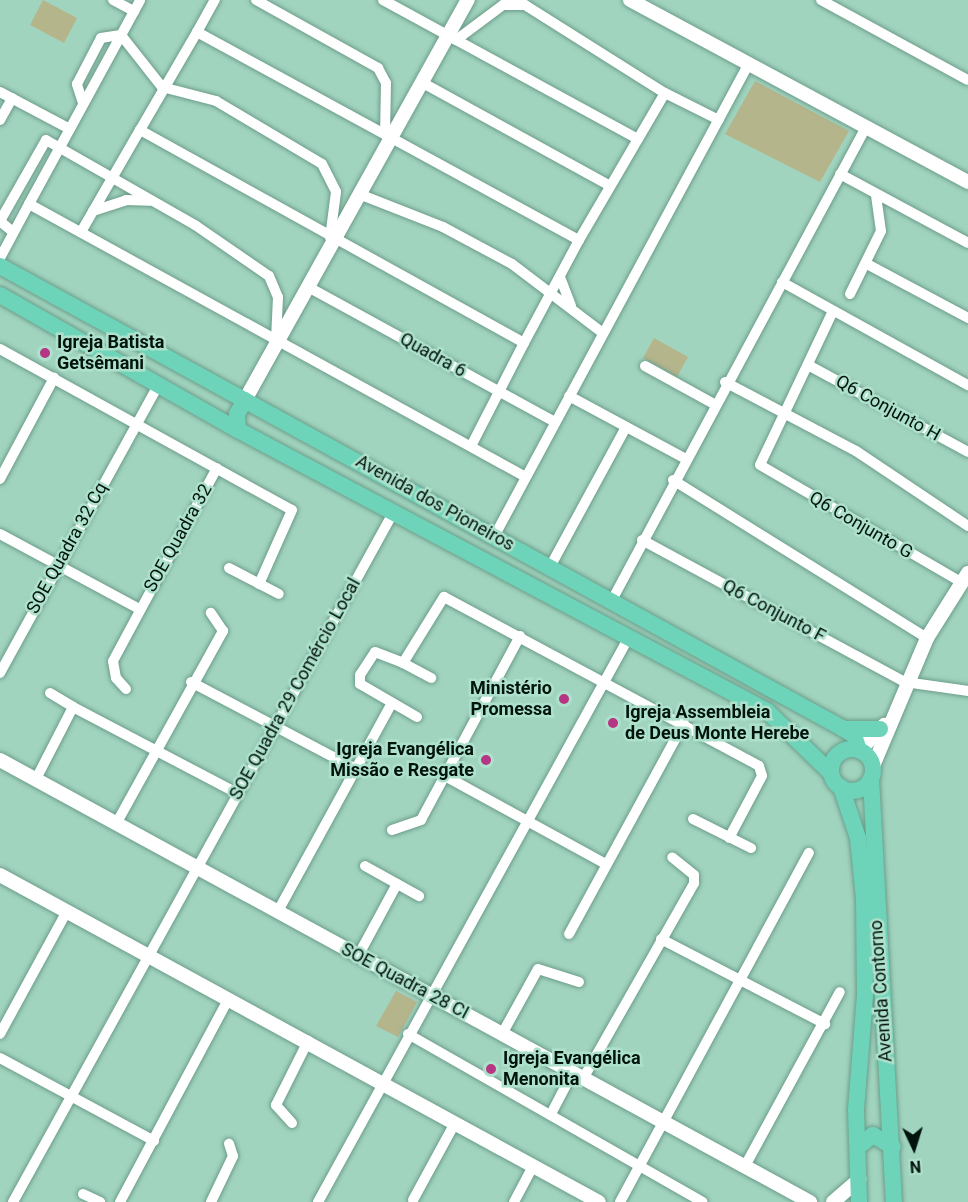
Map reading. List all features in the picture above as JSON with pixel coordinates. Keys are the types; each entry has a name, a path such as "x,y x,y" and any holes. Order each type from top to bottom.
{"main road":[{"name":"Avenida dos Pioneiros","path":"0,266 495,535 611,602 842,728 854,735 872,773"},
{"path":"0,292 42,310 44,291"},
{"name":"Avenida dos Pioneiros","path":"0,292 52,325 238,430 785,722 836,780"},
{"path":"52,325 50,317 61,306 124,335"},
{"path":"238,430 237,414 244,400"},
{"path":"299,462 312,446 311,435"},
{"path":"393,513 396,497 414,492"},
{"path":"729,692 739,685 740,671"},
{"path":"842,728 884,726"},
{"path":"860,750 841,752 836,780 854,790 872,773"},
{"name":"Avenida Contorno","path":"872,773 880,1023 893,1147 894,1202"},
{"name":"Avenida Contorno","path":"836,780 858,838 864,899 858,1147 859,1202"},
{"path":"858,1147 873,1135 893,1147"}],"street":[{"path":"113,0 134,11"},
{"path":"0,258 140,0"},
{"path":"81,232 162,87 215,0"},
{"path":"256,0 378,68 386,83 388,136"},
{"path":"383,0 638,139"},
{"path":"244,400 260,377 310,288 332,239 359,194 388,136 452,38 468,0"},
{"path":"630,0 968,182"},
{"path":"821,0 968,80"},
{"path":"452,38 502,5 525,5 665,93 719,120"},
{"path":"197,32 579,240"},
{"path":"121,35 162,87 216,101 322,164 336,192 332,239"},
{"path":"83,103 77,84 101,38 121,35"},
{"path":"495,535 524,476 748,65"},
{"path":"149,71 172,73"},
{"path":"423,83 610,186"},
{"path":"0,92 70,129"},
{"path":"471,446 579,240 665,93"},
{"path":"0,120 12,98"},
{"path":"611,602 684,458 867,127"},
{"path":"140,130 332,239 524,343"},
{"path":"13,232 0,221 44,140 113,177 269,276 278,297 279,340"},
{"path":"840,174 968,243"},
{"path":"359,194 465,238 552,293 603,333"},
{"path":"850,294 867,264 881,231 876,195"},
{"path":"93,211 126,200 153,202"},
{"path":"29,204 524,476"},
{"path":"867,264 968,318"},
{"path":"560,278 571,307"},
{"path":"782,282 968,385"},
{"name":"Quadra 6","path":"310,288 555,422"},
{"path":"783,413 832,311"},
{"path":"0,349 294,513 259,584"},
{"name":"Q6 Conjunto H","path":"808,365 968,452"},
{"path":"645,366 714,404"},
{"path":"260,377 263,404 274,415"},
{"path":"0,479 54,378"},
{"path":"725,382 876,464 968,526"},
{"name":"SOE Quadra 32 Cq","path":"0,673 57,565 158,386"},
{"path":"569,396 684,458"},
{"name":"Q6 Conjunto G","path":"783,413 760,465 965,578"},
{"path":"550,567 626,427"},
{"name":"SOE Quadra 32","path":"126,689 116,678 113,661 217,468"},
{"path":"673,480 927,638"},
{"name":"SOE Quadra 29 Comércio Local","path":"13,1202 150,956 273,726 393,513"},
{"name":"SOE Quadra 32","path":"0,534 139,609"},
{"name":"Q6 Conjunto F","path":"642,540 905,682 968,692"},
{"path":"229,568 279,594"},
{"path":"872,773 884,726 927,638 965,578"},
{"path":"403,663 441,597 684,723 763,771 729,838"},
{"path":"116,824 191,682 223,631 211,613"},
{"path":"392,830 421,820 520,636"},
{"path":"318,1202 384,1084 430,994 629,637"},
{"path":"417,717 360,684 360,675 375,652 403,663 431,678"},
{"path":"191,682 356,770"},
{"path":"50,693 154,751 237,793"},
{"path":"278,911 392,703"},
{"path":"36,779 73,707"},
{"path":"569,934 684,723"},
{"path":"860,750 884,726"},
{"name":"SOE Quadra 28 CI","path":"0,760 116,824 199,866 358,956 810,1202"},
{"path":"446,776 606,864"},
{"path":"693,819 751,848"},
{"path":"620,1202 809,853"},
{"path":"551,1114 579,1075 694,883 694,875 672,857"},
{"path":"365,866 419,896"},
{"path":"0,875 228,1000 308,1041 599,1202"},
{"path":"358,956 397,884"},
{"path":"0,1034 67,911"},
{"path":"661,939 825,1024"},
{"path":"502,1034 538,969 579,982"},
{"path":"746,1166 825,1024 840,992"},
{"path":"120,1202 228,1000"},
{"path":"408,1034 702,1202"},
{"path":"292,1123 276,1105 308,1041"},
{"path":"0,1058 154,1141"},
{"path":"413,1200 455,1123"},
{"path":"212,1202 233,1156 229,1144"},
{"path":"514,1202 533,1167"},
{"path":"834,1202 859,1179"},
{"path":"83,1194 100,1202"}],"green space":[{"path":"43,0 77,18 64,43 30,25"},
{"path":"755,81 849,131 820,182 725,134"},
{"path":"654,338 688,357 677,377 643,358"},
{"path":"396,991 417,1002 398,1037 376,1026"}],"place":[{"name":"Igreja Batista Getsêmani","path":"45,353"},
{"name":"Ministério Promessa","path":"564,699"},
{"name":"Igreja Assembleia de Deus Monte Herebe","path":"613,723"},
{"name":"Igreja Evangélica Missão e Resgate","path":"486,760"},
{"name":"Igreja Evangélica Menonita","path":"491,1069"}]}
